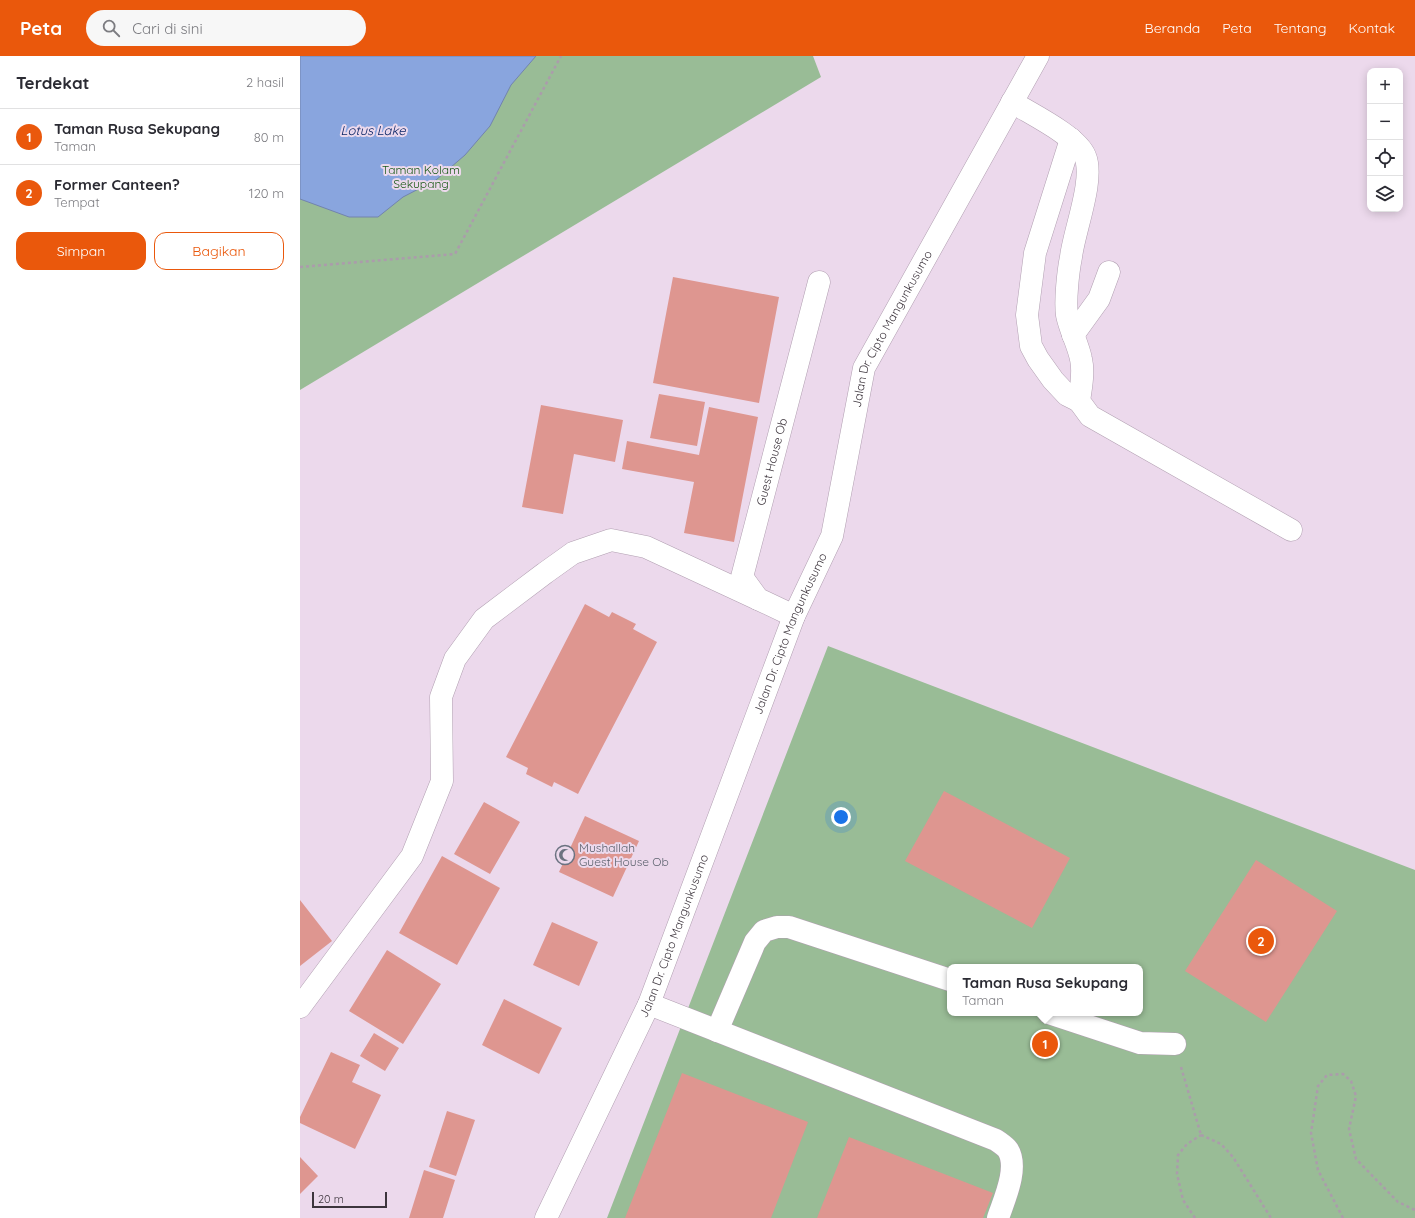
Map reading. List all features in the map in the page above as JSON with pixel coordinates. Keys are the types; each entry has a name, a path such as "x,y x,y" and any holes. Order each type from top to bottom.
{"street":[{"name":"Jalan Dr. Cipto Mangunkusumo","path":"546,1218 649,1004 794,616 832,536 864,368 1038,56"},
{"path":"1012,102 1071,139 1084,154 1088,166 1087,184 1071,256 1067,315 1081,359 1082,375 1079,401"},
{"path":"1071,139 1035,253 1027,315 1031,346 1038,359 1058,386 1067,395 1079,401 1090,416 1291,530"},
{"path":"1073,335 1098,299 1108,272"},
{"name":"Guest House Ob","path":"794,616 758,599 742,578 819,282"},
{"path":"300,1007 412,856 442,781 441,697 455,659 484,619 545,572 573,554 611,540 646,547 758,599"},
{"path":"717,1031 755,942 764,931 776,927 789,927 947,979"},
{"path":"649,1004 996,1140 1008,1150 1012,1162 1010,1181 998,1218"},
{"path":"1058,1016 1140,1043 1175,1044"}],"path":[{"path":"300,267 455,254 561,56"},
{"path":"1175,1044 1201,1135 1221,1144 1234,1157 1271,1218"},
{"path":"1343,1218 1318,1170 1310,1133 1318,1086 1327,1075 1343,1074 1351,1081 1356,1096 1349,1129 1356,1159 1398,1202 1415,1210"},
{"path":"1195,1218 1184,1200 1177,1174 1178,1155 1187,1144 1201,1135"}],"green space":[{"name":"Taman Kolam Sekupang","path":"300,56 813,56 821,77 300,390"},
{"path":"828,646 1415,870 1415,1218 607,1218"}],"water":[{"name":"Lotus Lake","path":"300,56 536,56 511,85 490,126 465,155 436,180 403,197 378,217 349,217 300,199"}],"building":[{"path":"673,277 779,297 759,403 653,383"},
{"path":"659,394 705,402 697,446 650,438"},
{"path":"541,405 623,420 615,462 574,454 563,514 522,507"},
{"path":"709,407 758,417 734,542 684,533 694,482 622,469 627,441 699,455"},
{"path":"585,604 609,617 612,612 636,624 633,629 657,642 578,794 554,782 552,787 526,774 528,768 506,757"},
{"path":"944,791 1070,858 1032,928 905,861"},
{"path":"484,802 520,822 490,874 454,854"},
{"path":"585,816 639,841 613,897 559,872"},
{"path":"442,856 500,888 457,965 399,933"},
{"path":"1256,860 1337,911 1266,1022 1185,971"},
{"path":"300,900 332,941 300,966"},
{"path":"552,922 598,942 579,986 533,965"},
{"path":"387,950 441,984 403,1044 349,1011"},
{"path":"504,999 562,1028 539,1074 482,1045"},
{"path":"374,1033 399,1048 385,1071 360,1056"},
{"path":"331,1052 360,1065 352,1082 381,1095 355,1149 300,1123 300,1117"},
{"path":"682,1073 808,1122 771,1218 625,1218"},
{"path":"447,1111 475,1120 456,1176 429,1167"},
{"path":"849,1137 993,1193 983,1218 817,1218"},
{"path":"300,1157 318,1176 300,1194"},
{"path":"424,1170 455,1180 443,1218 409,1218"}],"place":[{"name":"Mushallah Guest House Ob","path":"565,855"},
{"name":"Former Canteen?","path":"1261,941"},
{"name":"Taman Rusa Sekupang","path":"1045,1044"}]}
